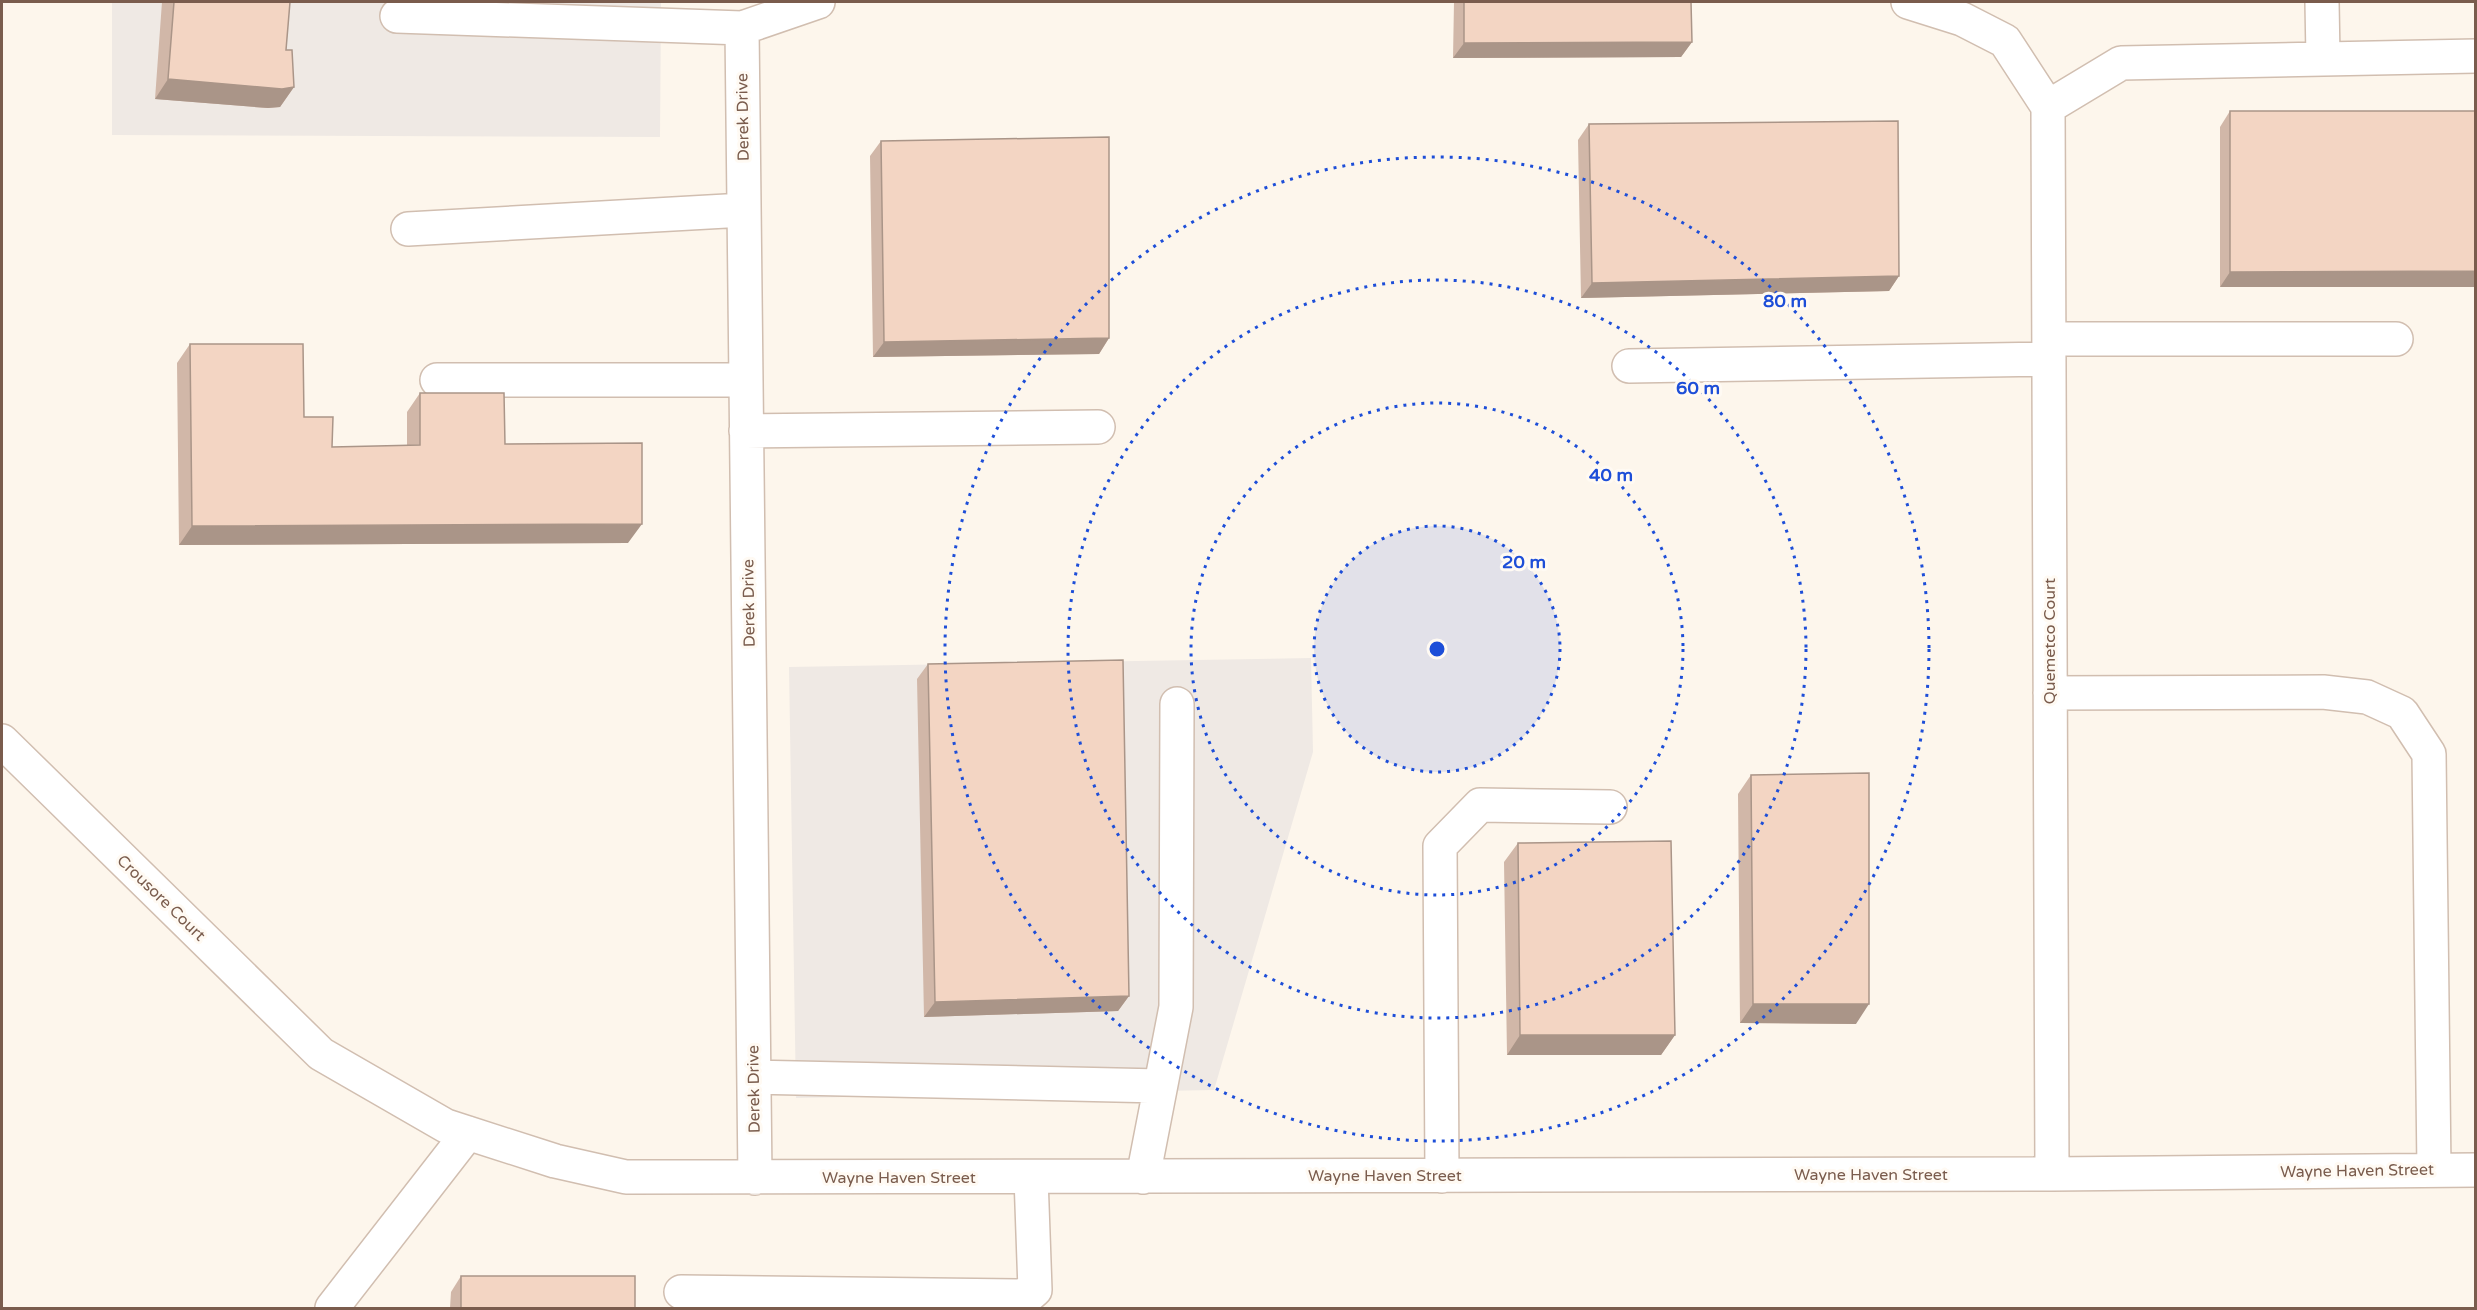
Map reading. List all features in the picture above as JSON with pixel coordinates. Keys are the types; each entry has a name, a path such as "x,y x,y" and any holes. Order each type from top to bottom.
{"street":[{"path":"397,16 742,28 818,2"},
{"path":"1908,2 1962,19 2005,41 2048,107 2121,63 2475,56"},
{"path":"2322,2 2323,58"},
{"name":"Derek Drive","path":"742,28 755,1178"},
{"name":"Quemetco Court","path":"2048,107 2052,1174"},
{"path":"408,229 744,210"},
{"path":"1629,366 2049,349 2396,339"},
{"path":"437,380 746,380"},
{"path":"746,431 1098,427"},
{"path":"2050,693 2323,692 2367,697 2402,713 2429,754 2434,1170"},
{"path":"1143,1177 1176,1007 1177,704"},
{"name":"Crousore Court","path":"2,741 321,1054"},
{"path":"1442,1176 1440,846 1480,805 1610,807"},
{"name":"Wayne Haven Street","path":"321,1054 446,1126 555,1161 626,1177 2052,1174 2475,1170"},
{"path":"754,1077 1160,1086"},
{"path":"332,1308 468,1133"},
{"path":"681,1292 1028,1296 1035,1290 1031,1177"}],"shaded area":[{"path":"112,2 661,2 660,137 112,135"},
{"path":"1311,658 1313,752 1214,1090 796,1098 789,667"}],"building":[{"path":"174,2 290,2 286,50 292,50 294,87 282,89 168,79"},
{"path":"1464,2 1691,2 1692,42 1464,43"},
{"path":"2230,111 2475,111 2475,271 2230,272"},
{"path":"1898,121 1899,276 1592,283 1589,124"},
{"path":"1109,137 1109,338 884,342 881,141"},
{"path":"190,344 303,344 304,417 333,417 332,447 420,445 420,393 504,393 505,444 642,443 642,524 192,526"},
{"path":"1123,660 1129,996 935,1002 928,664"},
{"path":"1869,773 1869,1004 1753,1004 1751,775"},
{"path":"1671,841 1675,1035 1520,1035 1518,843"},
{"path":"461,1276 635,1276 635,1308 461,1308"}]}
